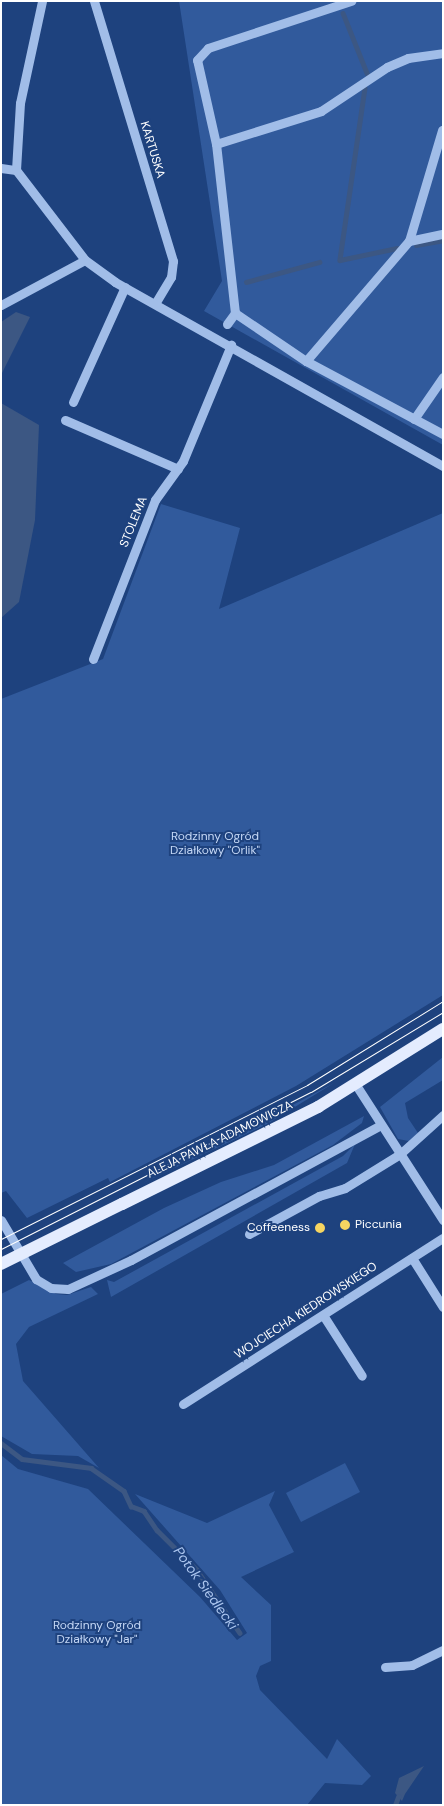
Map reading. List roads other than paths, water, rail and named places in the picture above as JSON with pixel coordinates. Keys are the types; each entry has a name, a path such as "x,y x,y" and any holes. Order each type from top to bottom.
{"main road":[{"name":"ALEJA PAWŁA ADAMOWICZA","path":"1,1264 356,1086 443,1029"}],"street":[{"path":"42,1 20,103 16,170 85,260 154,304 443,466"},
{"name":"KARTUSKA","path":"94,1 173,261 171,277 154,304"},
{"path":"228,324 235,313 216,144 197,60 208,48 351,1"},
{"path":"216,144 321,111 387,67 408,58 443,53"},
{"path":"306,361 409,242 442,130"},
{"path":"1,168 16,170"},
{"path":"409,242 443,234"},
{"path":"1,305 85,260"},
{"path":"73,402 125,287"},
{"path":"235,313 306,361 443,434"},
{"name":"STOLEMA","path":"93,658 155,500 178,469 230,345"},
{"path":"414,419 443,378"},
{"path":"65,420 178,469"},
{"path":"356,1086 443,1220"},
{"path":"249,1234 319,1196 345,1188 400,1154 443,1115"},
{"path":"1,1220 36,1279 51,1288 68,1289 131,1260 380,1125"},
{"name":"WOJCIECHA KIEDROWSKIEGO","path":"183,1404 443,1238"},
{"path":"412,1258 443,1307"},
{"path":"323,1316 362,1376"},
{"path":"385,1667 412,1665 443,1650"}],"waterway":[{"path":"343,13 367,73"},
{"path":"365,88 340,260 397,248"},
{"path":"416,245 443,240"},
{"path":"246,282 319,262"},
{"name":"Potok Siedlecki","path":"1,1443 22,1459 91,1468 124,1491 131,1506 144,1511 157,1530 197,1570 240,1633"},
{"name":"Potok Siedlecki","path":"395,1805 398,1797"}],"tram line":[{"path":"1,1239 307,1085 443,1001"},
{"path":"1,1249 311,1092 443,1012"}],"place":[{"name":"Piccunia","path":"345,1225"},
{"name":"Coffeeness","path":"320,1228"}],"park label":[{"name":"Rodzinny Ogród Działkowy \"Orlik\"","path":"215,844"},
{"name":"Rodzinny Ogród Działkowy \"Jar\"","path":"97,1633"}]}
